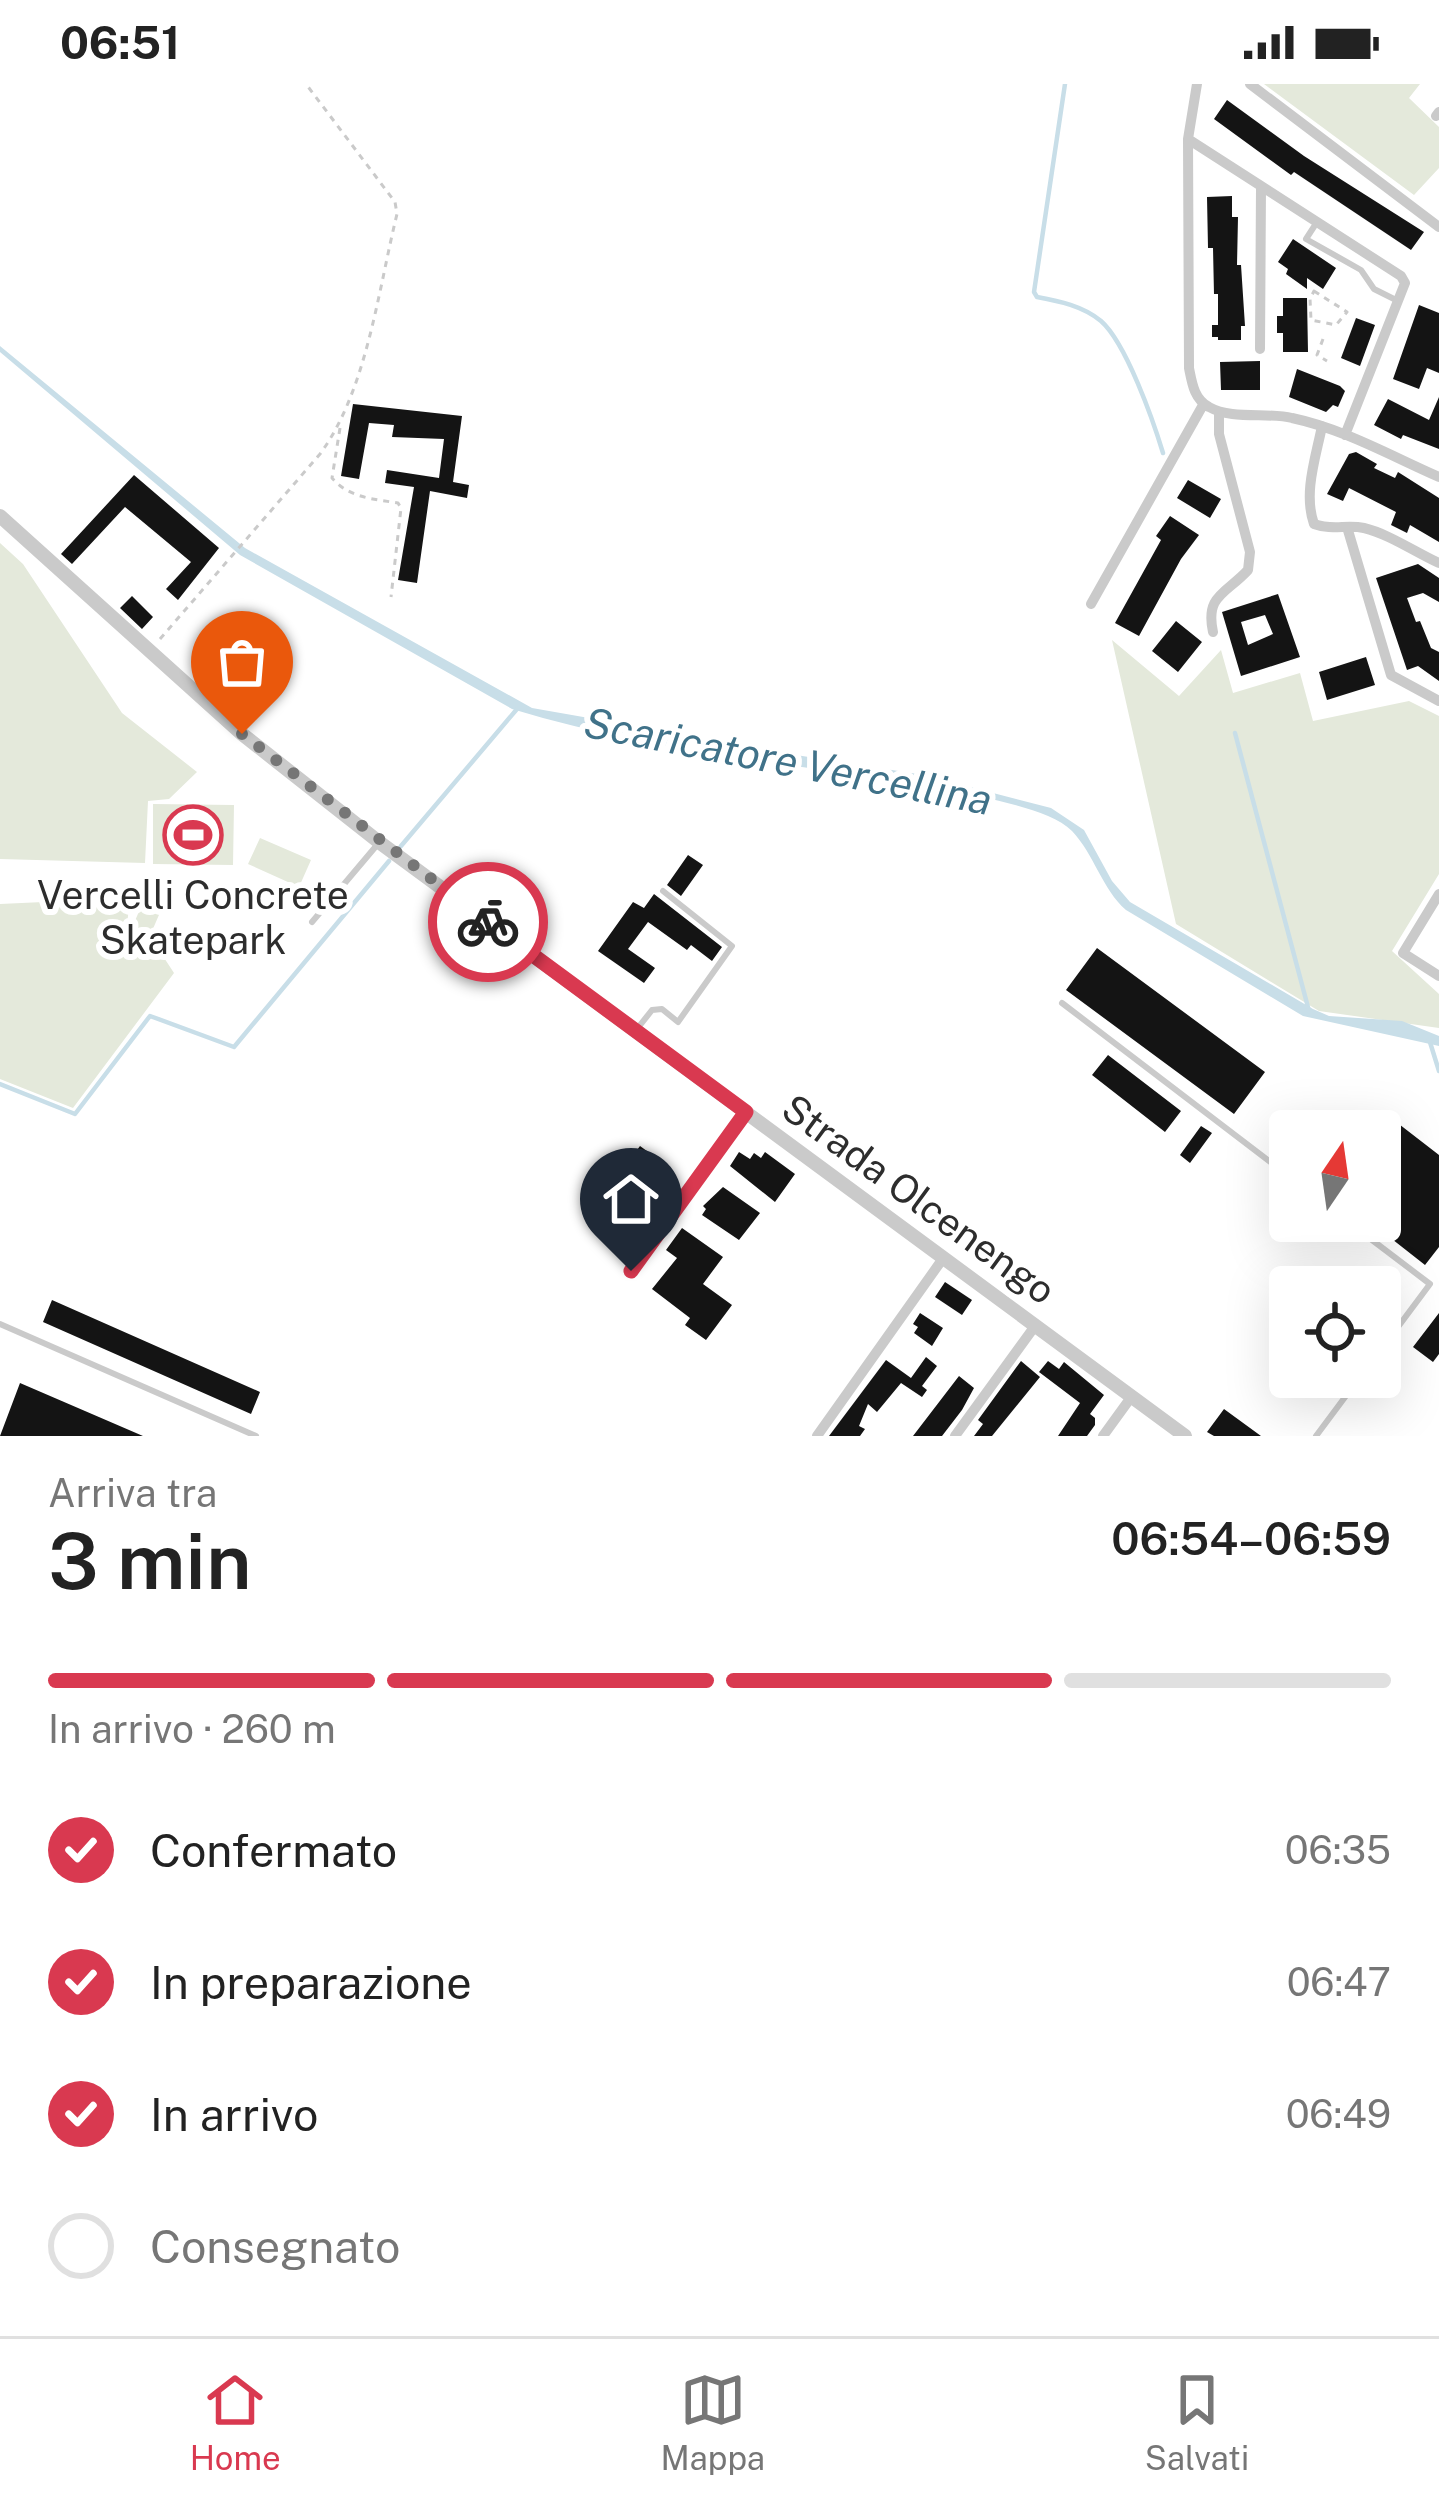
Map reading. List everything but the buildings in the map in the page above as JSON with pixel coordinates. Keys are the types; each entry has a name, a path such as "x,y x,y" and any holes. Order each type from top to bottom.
{"street":[{"path":"1197,84 1188,140 1193,390 1203,405 1219,412 1274,415 1322,426 1439,477"},
{"path":"1250,84 1439,226"},
{"path":"1188,140 1401,277 1405,290 1345,434"},
{"path":"1260,349 1261,187"},
{"path":"1091,604 1203,405"},
{"path":"1214,632 1213,601 1248,570 1250,552 1219,434 1219,412"},
{"path":"1322,426 1309,509 1314,524 1332,531 1347,526 1366,529 1439,563"},
{"name":"Strada Olcenengo","path":"0,516 242,734 379,842 1185,1436"},
{"path":"1347,526 1391,675 1439,701"},
{"path":"1439,894 1403,952 1439,976"},
{"path":"631,1271 746,1112"},
{"path":"817,1436 944,1256"},
{"path":"955,1436 1035,1326"},
{"path":"1103,1436 1132,1396"}],"lane":[{"path":"1317,222 1306,239 1361,270 1374,290 1400,302"},
{"path":"312,922 379,842"},
{"path":"635,1031 652,1010 662,1009 678,1022 732,946 663,891"},
{"path":"1062,1003 1269,1162"},
{"path":"1374,1242 1430,1285 1401,1323"},
{"path":"0,1324 256,1436"},
{"path":"1316,1436 1344,1398"}],"path":[{"path":"307,84 394,202 397,214 353,393 340,426 332,478 340,488 358,496 398,503 401,508 391,597"},
{"path":"1314,291 1347,312 1336,325 1311,320 1310,299 1314,291"},
{"path":"1323,339 1317,355 1327,362"},
{"path":"148,652 340,426"}],"shaded area":[{"path":"1264,84 1420,84 1409,98 1439,127 1439,168 1414,195"},
{"path":"0,543 23,564 122,713 197,772 169,799 148,801 145,863 0,859"},
{"path":"1112,640 1179,696 1221,650 1233,693 1300,673 1313,721 1409,701 1439,716 1439,874 1392,951 1439,994 1439,1028 1319,1011 1176,924"},
{"name":"Vercelli Concrete Skatepark","path":"153,804 234,805 233,865 153,864"},
{"path":"260,838 311,860 299,887 248,864"},
{"path":"150,886 168,894 149,938 131,930"},
{"path":"130,898 126,934 140,945 155,944 174,973 73,1108 0,1079 0,904"}],"water":[{"path":"0,346 245,548 532,708 663,731 755,755 796,755 924,775 1051,808 1084,830 1112,881 1130,902 1313,1009 1329,1016 1402,1021 1439,1036 1439,1046 1303,1016 1126,910 1072,831 1047,815 946,786 674,747 512,709 240,555 0,352"}],"waterway":[{"path":"1065,84 1034,292 1037,297 1086,311 1110,332 1138,383 1163,453"},
{"name":"Scaricatore Vercellina","path":"401,846 517,709"},
{"path":"1235,733 1309,1011"},
{"path":"0,1084 75,1114 150,1016 234,1047 389,861"},
{"path":"1429,1039 1439,1071"}],"way so far":[{"path":"242,734 488,922"}],"place":[{"name":"Vercelli Concrete Skatepark","path":"193,835"}],"route":[{"path":"488,922 746,1112 631,1271"}]}
